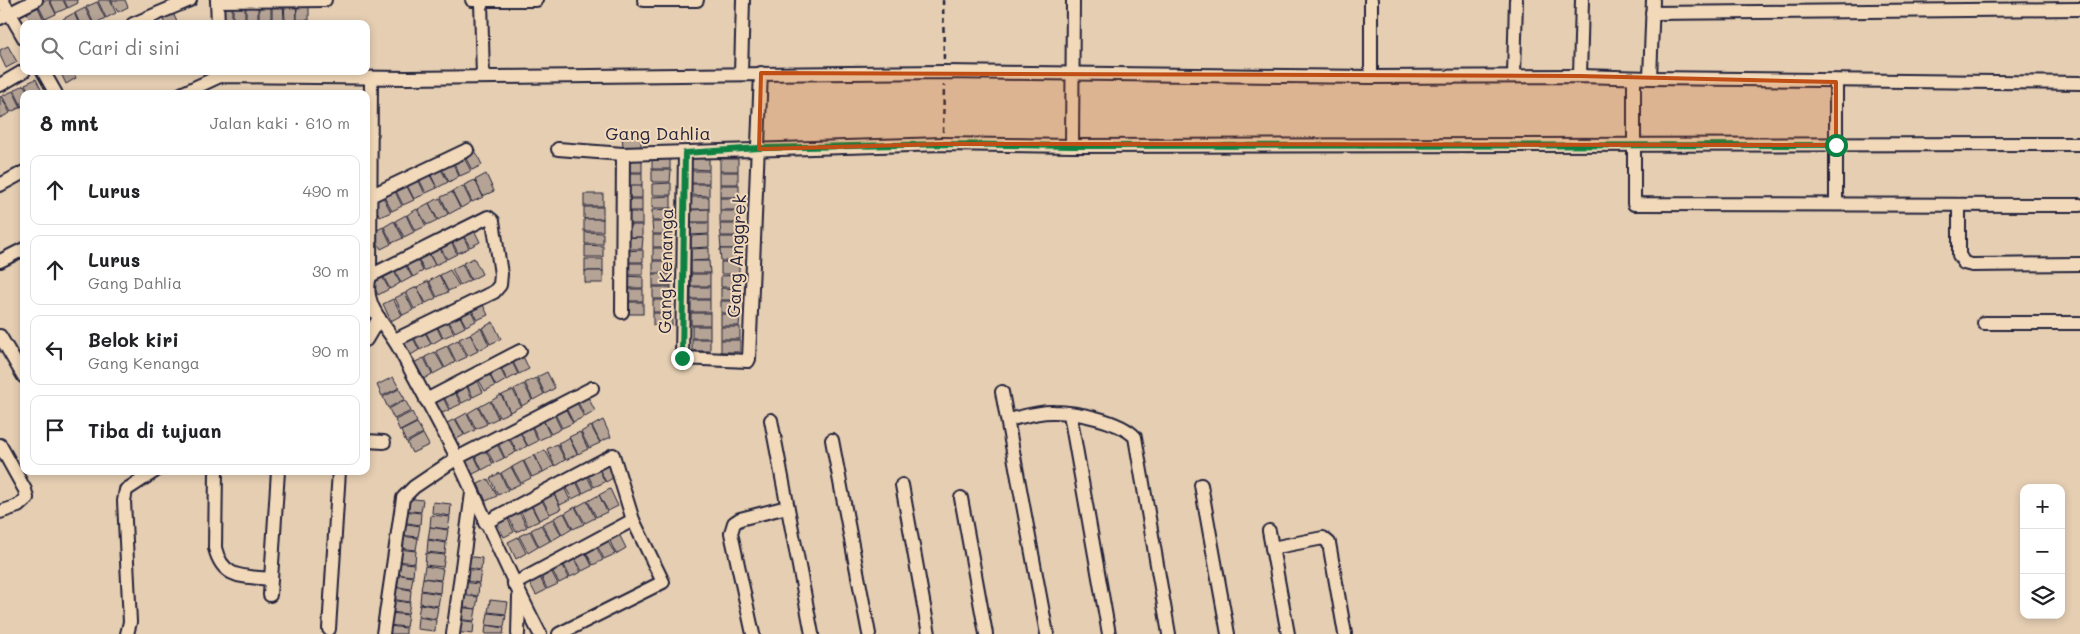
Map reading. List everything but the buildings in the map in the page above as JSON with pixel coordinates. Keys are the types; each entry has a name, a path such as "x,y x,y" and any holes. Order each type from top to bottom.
{"street":[{"path":"2,0 5,16 20,33"},
{"path":"5,16 36,0"},
{"path":"142,20 190,0"},
{"path":"218,20 217,1 324,0"},
{"path":"483,77 477,1 536,0"},
{"path":"644,0 697,0"},
{"path":"741,73 743,0"},
{"path":"1072,146 1073,0"},
{"path":"1371,0 1371,77"},
{"path":"1514,76 1516,0"},
{"path":"1580,76 1582,0"},
{"path":"1650,78 1652,6 2080,9"},
{"path":"0,85 20,73"},
{"path":"258,75 371,78 741,73 1371,77 1580,76 1836,82 2080,84"},
{"path":"759,148 761,73"},
{"path":"45,75 54,90"},
{"path":"189,90 218,75"},
{"path":"370,113 371,78"},
{"path":"1634,78 1634,204 2080,204"},
{"path":"1836,82 1836,204"},
{"name":"Gang Dahlia","path":"558,149 623,154 685,153 759,148 943,144 1072,146 2080,144"},
{"name":"Gang Anggrek","path":"744,362 750,359 759,148"},
{"path":"370,197 467,150"},
{"name":"Gang Kenanga","path":"685,153 682,358 744,362"},
{"path":"622,312 623,154"},
{"path":"0,186 20,174"},
{"path":"1959,204 1959,255 1964,263 1972,265 2080,264"},
{"path":"370,276 488,217 493,220 501,274 500,285 494,292 395,340"},
{"path":"0,261 20,251"},
{"path":"370,300 379,318 395,340 456,458 517,590 540,634"},
{"path":"370,333 379,318"},
{"path":"1984,322 2080,323"},
{"path":"0,336 20,370"},
{"path":"426,400 520,351"},
{"path":"382,634 403,498 414,487 456,458 592,388"},
{"path":"1002,392 1047,634"},
{"path":"1008,420 1053,412 1102,420 1130,431 1135,438 1169,634"},
{"path":"1070,414 1109,634"},
{"path":"771,420 812,634"},
{"path":"832,440 869,634"},
{"path":"370,441 384,442"},
{"path":"0,445 25,490 27,498 18,506 0,512"},
{"path":"486,523 613,455 633,520 663,582 559,634"},
{"path":"127,634 130,622 124,501 126,490 149,475"},
{"path":"216,475 215,548 217,557 222,566 236,576 271,579"},
{"path":"270,595 278,475"},
{"path":"329,629 339,475"},
{"path":"902,485 929,634"},
{"path":"1201,485 1228,634"},
{"path":"453,634 472,492"},
{"path":"961,498 986,634"},
{"path":"753,634 731,533 734,523 740,519 787,507"},
{"path":"517,590 633,520"},
{"path":"1269,531 1288,634"},
{"path":"1272,548 1323,538 1329,543 1345,634"},
{"path":"517,590 518,634"}],"highlighted area":[{"path":"761,73 1580,76 1836,82 1836,145 943,144 759,149"}],"route":[{"path":"682,358 685,153 759,148 943,144 1072,146 1836,145"}]}
